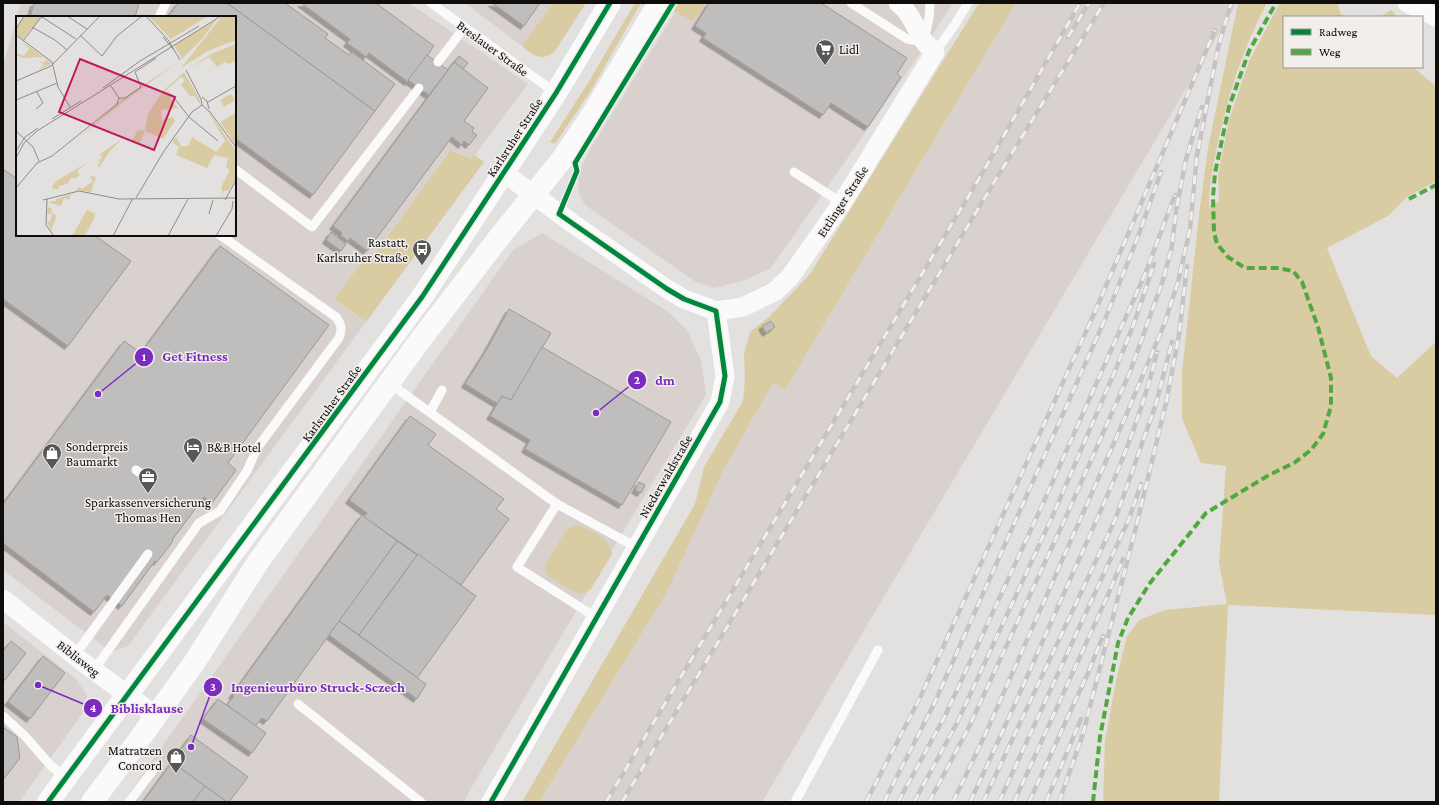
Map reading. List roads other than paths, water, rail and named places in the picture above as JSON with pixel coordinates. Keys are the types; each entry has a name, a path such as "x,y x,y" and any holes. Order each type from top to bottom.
{"main road":[{"name":"Karlsruher Straße","path":"48,802 422,297 556,93 610,3"},
{"path":"92,802 196,660 258,562 431,327 562,158 594,112 659,3"}],"street":[{"path":"898,3 904,8 912,19 929,47"},
{"path":"1407,3 1436,17"},
{"name":"Ettlinger Straße","path":"716,311 743,307 774,292 790,277 842,203 929,47"},
{"path":"504,173 667,290 684,300 716,311"},
{"name":"Niederwaldstraße","path":"492,802 720,402 725,376 716,311"},
{"name":"Biblisweg","path":"3,599 126,695 156,716"}],"lane":[{"path":"160,16 166,3"},
{"name":"Breslauer Straße","path":"431,3 556,93"},
{"path":"851,3 907,40 929,47 930,3"},
{"name":"Ettlinger Straße","path":"929,47 968,3"},
{"path":"438,62 464,28"},
{"path":"236,170 312,227 419,88"},
{"path":"794,172 842,203"},
{"path":"94,670 199,523 220,511 247,471 257,448 340,338 342,331 341,324 336,317 221,236"},
{"path":"390,382 557,504 636,547"},
{"path":"430,412 442,390"},
{"path":"136,470 147,478"},
{"path":"557,504 517,568 597,618"},
{"path":"75,655 148,554"},
{"path":"794,802 878,650"},
{"path":"298,704 421,802"},
{"path":"3,716 24,735 51,766 66,777"},
{"path":"129,802 156,766"}],"railway":[{"path":"606,802 980,177 1080,3"},
{"path":"1068,37 1089,3"},
{"path":"622,802 993,184 1104,3"},
{"path":"953,802 985,735 1121,427 1164,325 1178,282 1190,229 1197,155 1218,48 1231,3"},
{"path":"866,802 920,698 1094,314 1215,30"},
{"path":"929,802 968,729 1065,519 1130,372 1163,280 1172,246 1176,211 1186,159 1202,107"},
{"path":"884,802 934,704 1106,317 1139,234 1161,172"},
{"path":"898,802 945,716 1040,510 1145,274 1175,195"},
{"path":"914,802 957,723 1053,515 1115,371 1133,326 1154,264"},
{"path":"1059,802 1083,734 1166,403 1179,335 1187,266"},
{"path":"983,802 1115,520 1156,404 1172,342"},
{"path":"970,802 1109,492 1141,409 1157,352"},
{"path":"999,802 1129,519 1141,484"},
{"path":"1014,802 1123,559"},
{"path":"1029,802 1088,673 1103,636"},
{"path":"1046,802 1081,719"}],"place":[{"name":"Lidl","path":"825,66"},
{"name":"Rastatt, Karlsruher Straße","path":"422,266"},
{"name":"Get Fitness","path":"98,394"},
{"name":"dm","path":"596,413"},
{"name":"B&B Hotel","path":"193,464"},
{"name":"Sonderpreis Baumarkt","path":"52,470"},
{"name":"Sparkassenversicherung Thomas Hen","path":"148,494"},
{"name":"Biblisklause","path":"38,685"},
{"name":"Ingenieurbüro Struck-Sczech","path":"191,747"},
{"name":"Matratzen Concord","path":"176,774"}]}
